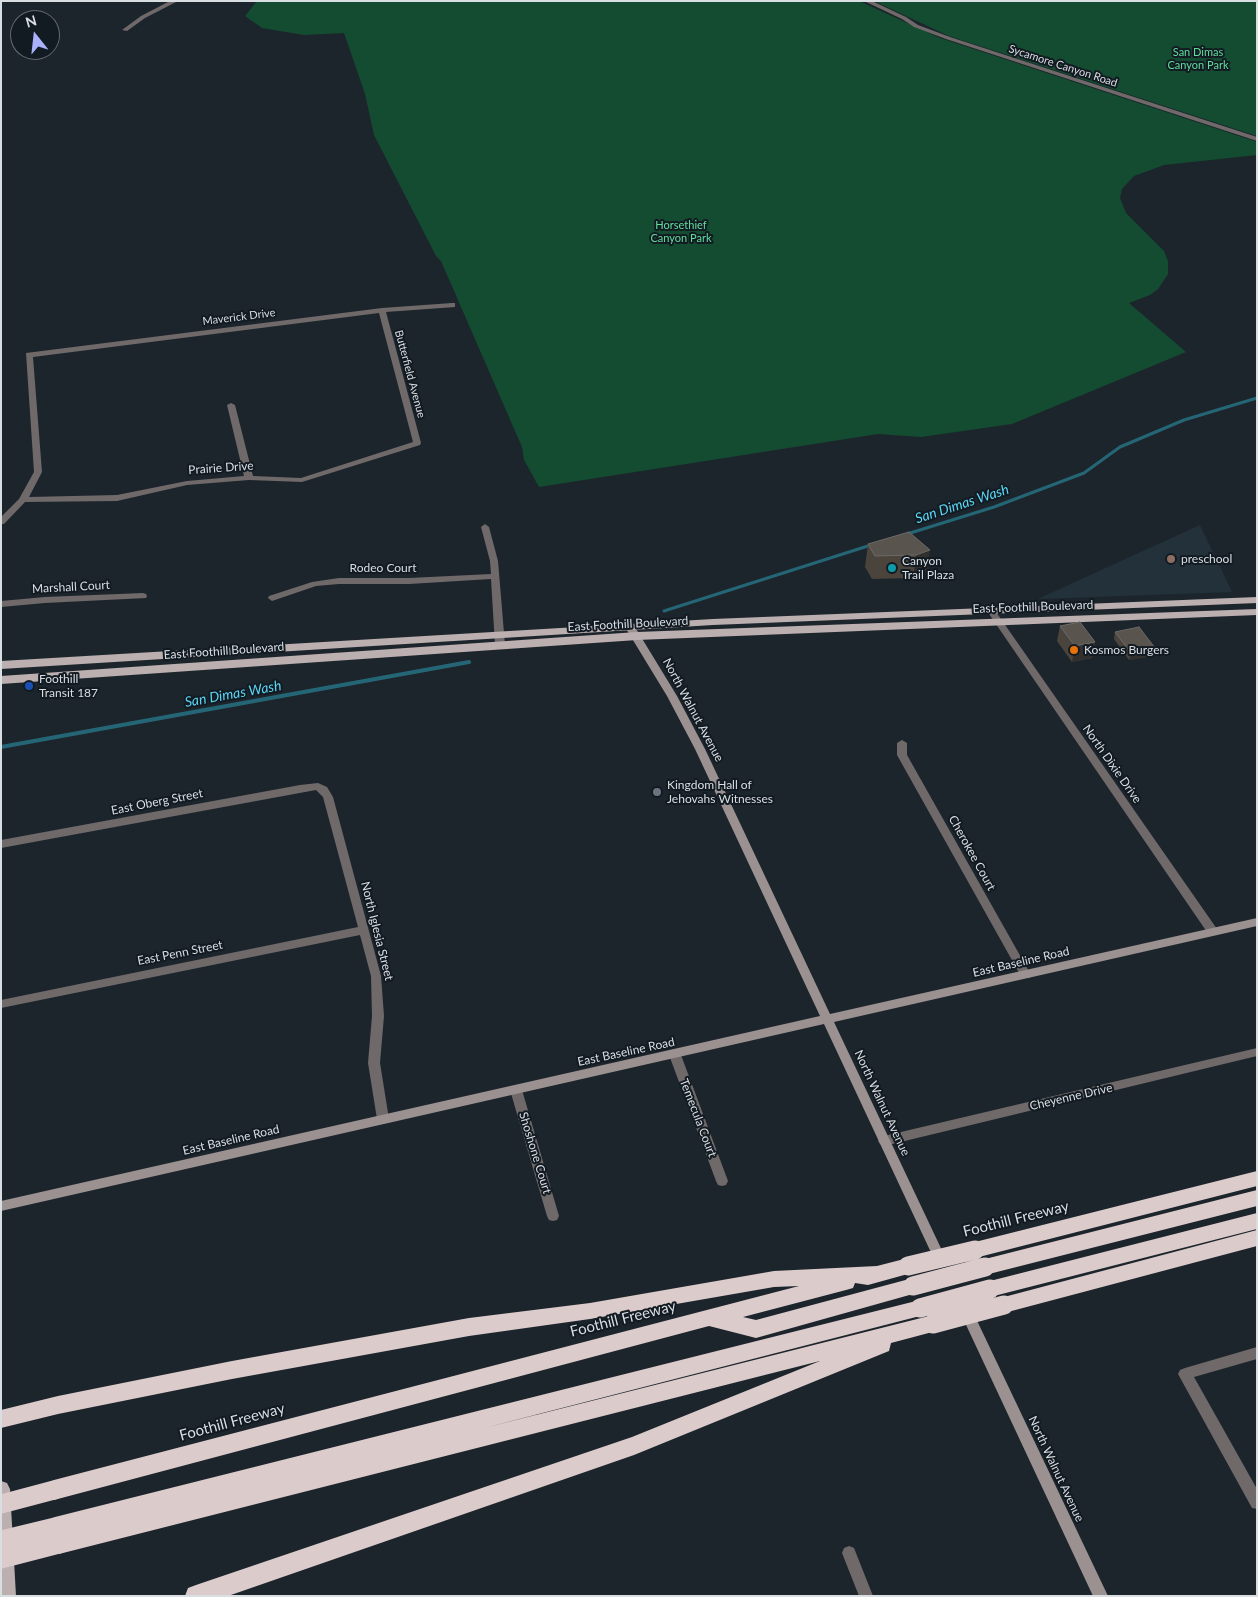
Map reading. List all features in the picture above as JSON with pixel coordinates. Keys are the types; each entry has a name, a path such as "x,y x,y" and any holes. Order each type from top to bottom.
{"highway":[{"name":"Foothill Freeway","path":"1,1504 876,1274 1257,1178"},
{"path":"708,1318 756,1329 985,1267 1257,1198"},
{"path":"1,1559 57,1536 990,1289 1257,1221"},
{"path":"1,1540 57,1536 933,1324 1257,1238"},
{"path":"1,1419 58,1405 212,1374 469,1327 590,1311 774,1279 876,1274"},
{"path":"196,1596 634,1446 933,1324"}],"main road":[{"name":"East Foothill Boulevard","path":"1,665 500,640 634,632 808,617 1257,600"},
{"name":"East Foothill Boulevard","path":"634,632 998,622 1257,612"},
{"name":"North Walnut Avenue","path":"634,632 688,725 1101,1596"},
{"name":"East Foothill Boulevard","path":"1,680 500,640"},
{"name":"East Baseline Road","path":"1,1206 1257,922"},
{"path":"1,1489 7,1596"}],"street":[{"path":"125,30 143,17 175,1"},
{"name":"Sycamore Canyon Road","path":"867,1 904,18 916,26 948,38 1257,139"},
{"name":"Maverick Drive","path":"23,500 38,472 29,356 382,310 452,305"},
{"name":"Butterfield Avenue","path":"382,310 417,443"},
{"path":"231,405 248,478"},
{"name":"Prairie Drive","path":"23,500 117,498 187,482 248,478 302,480 417,443"},
{"path":"1,522 23,500"},
{"path":"485,527 496,576 500,640"},
{"name":"Rodeo Court","path":"272,598 315,584 339,581 409,581 496,576"},
{"name":"Marshall Court","path":"1,604 45,600 143,596"},
{"name":"North Dixie Drive","path":"991,611 1213,932"},
{"name":"Cherokee Court","path":"902,743 902,755 1026,975"},
{"name":"East Oberg Street","path":"1,844 318,786"},
{"name":"North Iglesia Street","path":"318,786 327,792 376,976 378,1016 374,1063 383,1119"},
{"name":"East Penn Street","path":"1,1004 364,930"},
{"name":"Cheyenne Drive","path":"884,1141 1257,1052"},
{"name":"Temecula Court","path":"675,1055 722,1181"},
{"name":"Shoshone Court","path":"516,1090 554,1216"},
{"path":"1257,1353 1185,1374 1257,1504"},
{"path":"849,1553 866,1596"}],"shaded area":[{"name":"preschool","path":"1200,525 1232,592 1038,599"}],"green space":[{"name":"Horsethief Canyon Park","path":"257,1 859,1 940,38 1257,142 1257,155 1164,165 1134,176 1122,189 1120,198 1126,213 1164,251 1168,261 1168,274 1158,289 1150,295 1129,303 1186,352 1012,424 921,437 878,434 539,487 524,460 522,447 441,261 436,256 374,135 365,94 344,33 304,35 262,28 245,16"},
{"name":"San Dimas Canyon Park","path":"874,1 1257,1 1257,136 949,36"}],"building":[{"path":"909,532 930,550 916,555 875,556 868,544"},
{"path":"1080,622 1095,642 1075,646 1060,626"},
{"path":"1139,627 1155,648 1131,653 1115,632"}],"waterway":[{"name":"San Dimas Wash","path":"907,534 994,507 1084,473 1120,447 1184,420 1257,398"},
{"name":"San Dimas Wash","path":"664,611 871,545"},
{"name":"San Dimas Wash","path":"1,747 469,662"}],"place":[{"name":"preschool","path":"1171,559"},
{"name":"Canyon Trail Plaza","path":"892,568"},
{"name":"Kosmos Burgers","path":"1074,650"},
{"name":"Foothill Transit 187","path":"29,686"},
{"name":"Kingdom Hall of Jehovahs Witnesses","path":"657,792"}]}
